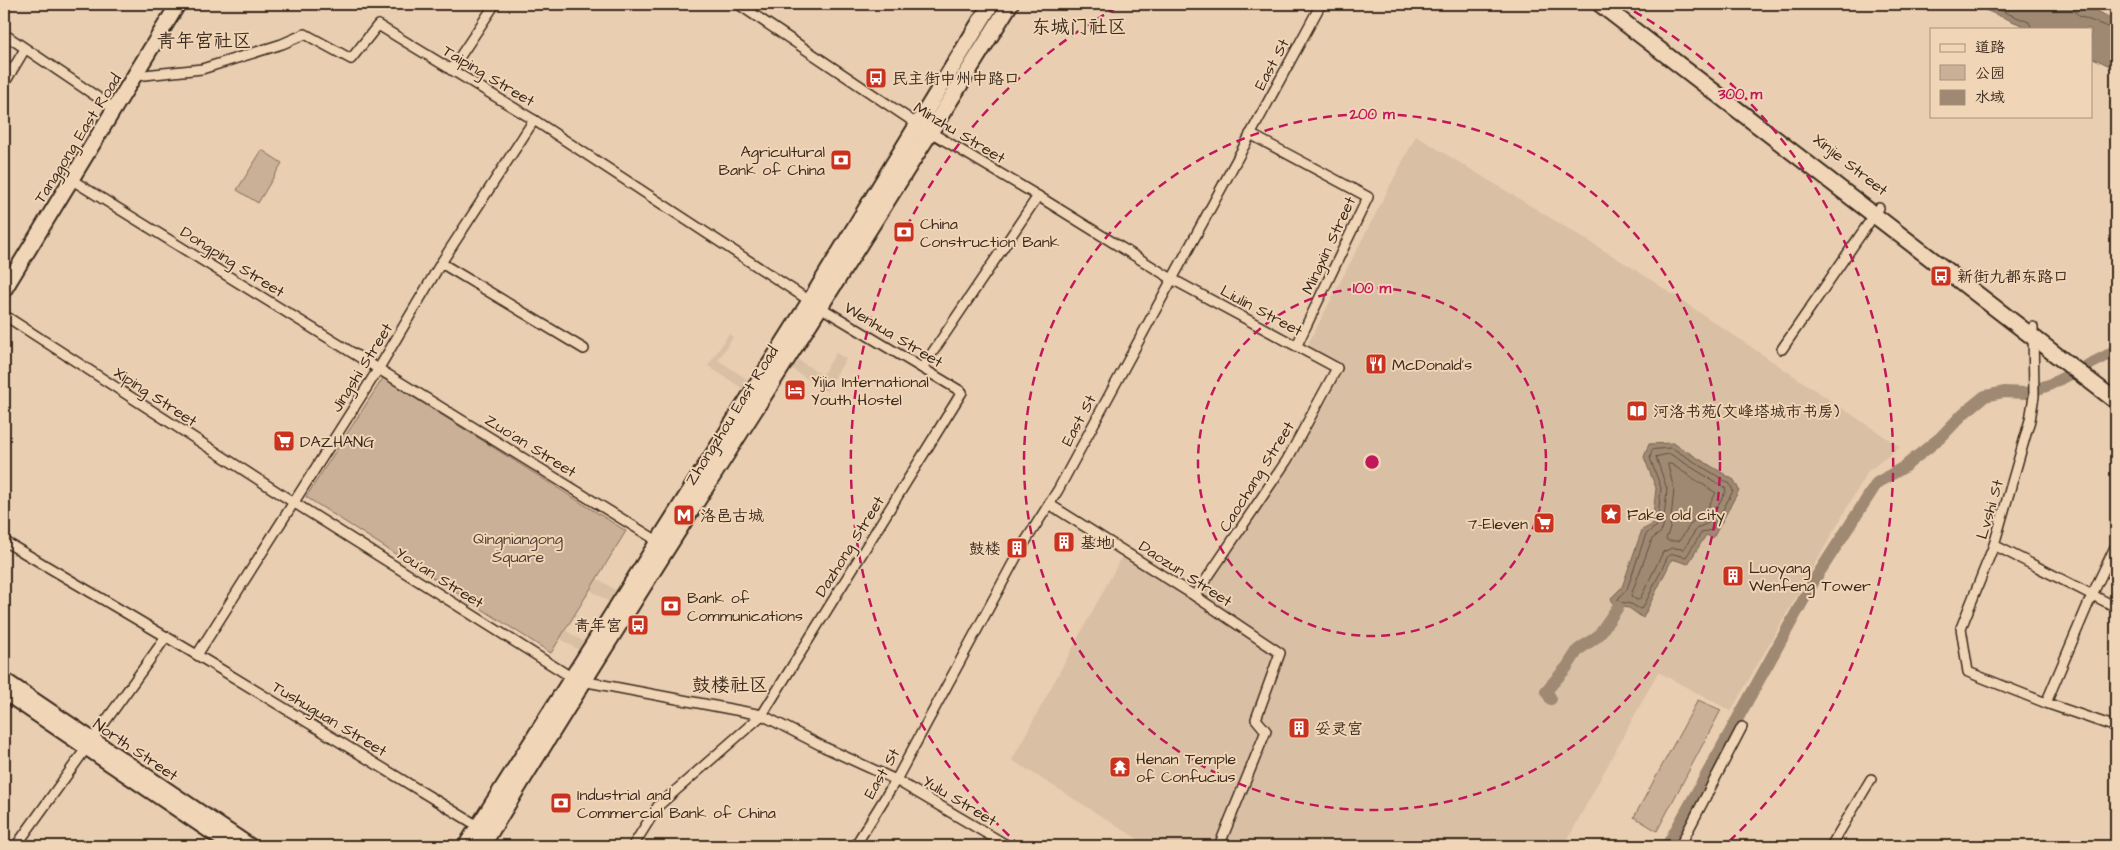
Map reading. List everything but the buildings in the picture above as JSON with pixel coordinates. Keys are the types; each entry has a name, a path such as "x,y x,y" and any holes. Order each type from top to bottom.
{"main road":[{"name":"Zhongzhou East Road","path":"815,304 917,124 991,4"},
{"name":"Zhongzhou East Road","path":"466,846 577,679 815,304 930,132 1010,4"},
{"path":"1600,4 1876,211"},
{"name":"Xinjie Street","path":"1616,4 1876,211 2033,332 2107,385 2116,401"},
{"name":"Zhongzhou East Road","path":"482,846 577,679"}],"street":[{"name":"Tanggong East Road","path":"4,290 178,4"},
{"path":"451,70 495,4"},
{"name":"Minzhu Street","path":"738,4 917,124 1172,278"},
{"name":"East St","path":"855,846 896,780 1020,550 1049,504 1321,4"},
{"name":"Taiping Street","path":"135,76 202,70 282,44 304,34 352,59 378,25 534,120 815,304"},
{"path":"4,34 115,109"},
{"path":"4,84 25,49"},
{"name":"Jingshi Street","path":"197,655 379,368 441,262 534,120"},
{"name":"Mingxin Street","path":"1250,134 1368,197 1297,345"},
{"name":"Dongping Street","path":"72,180 379,368"},
{"path":"922,368 1038,196"},
{"path":"1782,349 1876,211"},
{"path":"441,262 584,349"},
{"name":"Liulin Street","path":"1172,278 1337,368"},
{"name":"Wenhua Street","path":"815,304 962,392"},
{"name":"Xiping Street","path":"4,315 293,502"},
{"name":"Lvshi St","path":"2033,332 2034,396 2030,420 1994,545 1961,628 1968,672 2046,703"},
{"name":"Zuo'an Street","path":"379,368 663,544"},
{"name":"Caochang Street","path":"1196,596 1287,460 1337,368"},
{"name":"Dazhong Street","path":"633,846 658,806 762,715 962,392"},
{"name":"You'an Street","path":"293,502 577,679"},
{"name":"Daozun Street","path":"1049,504 1196,596 1280,653 1256,719 1266,731 1219,846"},
{"name":"Tushuguan Street","path":"4,541 197,655 478,826"},
{"path":"1994,545 2116,607"},
{"path":"2116,545 2092,595 2046,703 2116,728"},
{"path":"16,846 166,637"},
{"name":"Yulu Street","path":"577,679 762,715 824,747 896,780 1008,846"},
{"name":"North Street","path":"4,680 89,744 232,846"},
{"name":"North Street","path":"4,692 250,846"},
{"path":"1680,846 1742,727"},
{"path":"1831,846 1871,779"}],"shaded area":[{"path":"1416,136 1636,270 1900,447 1868,471 1731,711 1658,672 1564,846 1149,846 1012,760 1125,551 1196,596 1331,394 1337,368 1343,370 1307,346"},
{"path":"729,334 733,337 718,360 751,382 792,356 822,375 836,353 846,359 826,391 789,367 588,656 524,616 530,608 587,644 592,637 588,634 609,602 491,526 498,515 617,591 745,390 708,366"}],"green space":[{"path":"262,150 282,163 258,203 237,190"},
{"name":"Qingniangong Square","path":"383,378 626,531 551,653 306,497"},
{"path":"1698,700 1721,710 1657,831 1634,817"}],"water":[{"path":"1971,4 2080,4 2116,20 2116,69 2092,57 2092,28 2029,28"},
{"path":"1673,443 1734,480 1739,490 1713,538 1706,535 1688,564 1672,559 1643,618 1629,608 1614,606 1611,598 1622,587 1642,530 1652,525 1656,488 1644,457 1649,444"}],"waterway":[{"path":"1667,846 1815,579 1877,483 1904,467 1940,438 1964,413 1985,396 2004,392 2026,393 2049,385 2116,351"},
{"path":"1551,699 1546,691 1567,667 1578,650 1598,636 1618,607"}],"place":[{"name":"民主街中州中路口","path":"876,78"},
{"name":"Agricultural Bank of China","path":"841,160"},
{"name":"China Construction Bank","path":"904,232"},
{"name":"新街九都东路口","path":"1941,276"},
{"name":"McDonald's","path":"1376,364"},
{"name":"Yijia International Youth Hostel","path":"795,390"},
{"name":"河洛书苑(文峰塔城市书房)","path":"1637,411"},
{"name":"DAZHANG","path":"284,441"},
{"name":"Fake old city","path":"1611,514"},
{"name":"洛邑古城","path":"684,515"},
{"name":"7-Eleven","path":"1544,523"},
{"name":"基地1","path":"1064,542"},
{"name":"鼓楼","path":"1017,548"},
{"name":"Luoyang Wenfeng Tower","path":"1733,576"},
{"name":"Bank of Communications","path":"671,606"},
{"name":"青年宫","path":"638,625"},
{"name":"妥灵宫","path":"1299,728"},
{"name":"Henan Temple of Confucius","path":"1120,767"},
{"name":"Industrial and Commercial Bank of China","path":"561,803"}],"district":[{"name":"东城门社区","path":"1079,26"},
{"name":"青年宫社区","path":"204,40"},
{"name":"鼓楼社区","path":"730,684"}]}
